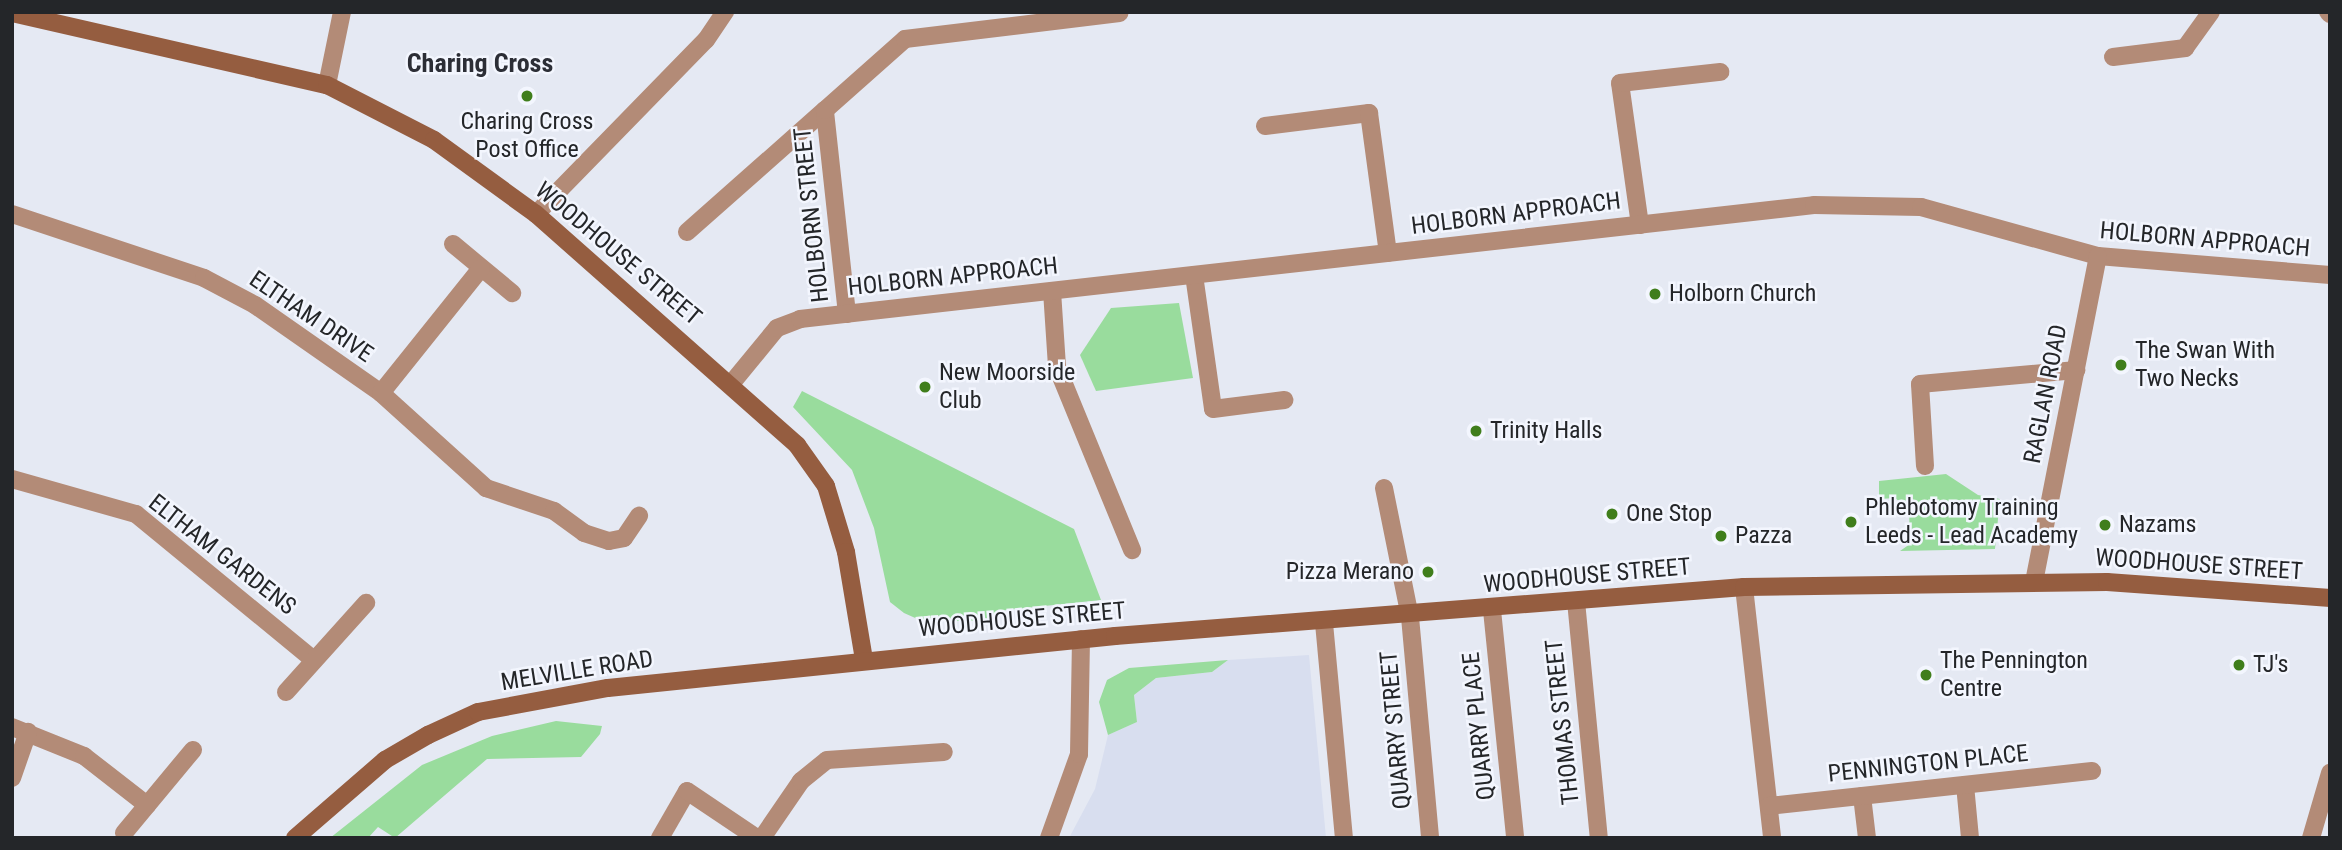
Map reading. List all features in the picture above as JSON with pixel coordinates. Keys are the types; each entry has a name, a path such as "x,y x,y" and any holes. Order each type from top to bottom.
{"street":[{"path":"327,85 342,12"},
{"path":"536,214 706,40 725,12"},
{"path":"2113,57 2185,48 2211,12"},
{"name":"WOODHOUSE STREET","path":"12,13 327,85 433,140 536,214 797,445 826,486 846,552 864,660 1082,639 1410,617 1744,587 2034,582 2330,598"},
{"name":"HOLBORN STREET","path":"687,232 905,40 1119,13"},
{"path":"1640,225 1620,83 1720,72"},
{"name":"HOLBORN STREET","path":"825,110 847,314"},
{"path":"1265,126 1369,113 1388,253"},
{"name":"HOLBORN APPROACH","path":"731,384 777,328 847,314 1640,225 1875,203 1921,207 2098,256 2330,275"},
{"name":"ELTHAM DRIVE","path":"12,214 204,278 255,305 381,393 486,488 554,511 584,533 609,541 624,538 639,516"},
{"path":"453,244 512,293"},
{"name":"RAGLAN ROAD","path":"2034,582 2098,256"},
{"path":"381,393 481,268"},
{"path":"1194,275 1213,409 1284,400"},
{"path":"1052,291 1057,367 1132,550"},
{"path":"1926,466 1920,384 2076,370"},
{"name":"ELTHAM GARDENS","path":"12,479 136,514 314,660"},
{"name":"QUARRY STREET","path":"1384,488 1410,617 1430,838"},
{"path":"1744,587 1772,838"},
{"name":"THOMAS STREET","path":"1576,601 1599,838"},
{"path":"286,692 366,603"},
{"name":"QUARRY PLACE","path":"1492,610 1515,838"},
{"path":"1324,623 1344,838"},
{"path":"1049,838 1079,754 1082,639"},
{"name":"MELVILLE ROAD","path":"295,838 384,760 478,712 541,695 864,660"},
{"path":"12,778 20,729 84,756 147,805"},
{"path":"124,833 193,750"},
{"path":"660,838 687,791 760,838 801,781 827,760 944,752"},
{"name":"PENNINGTON PLACE","path":"1769,806 2092,771"},
{"path":"2311,838 2330,773"},
{"path":"1965,785 1970,838"},
{"path":"1862,796 1867,838"}],"shaded area":[{"path":"1309,655 1326,838 1069,838 1095,789 1108,735 1137,722 1134,695 1156,678 1212,672 1228,660"}],"green space":[{"path":"1179,303 1193,378 1096,391 1080,355 1111,308"},
{"path":"802,391 1074,529 1101,600 1006,610 982,621 922,621 904,613 890,602 874,528 852,470 793,407"},
{"path":"1946,474 1978,495 2000,499 1995,549 1900,551 1910,544 1909,509 1895,498 1879,499 1879,481"},
{"path":"1228,660 1212,672 1156,678 1134,695 1137,722 1108,735 1099,702 1107,680 1129,668"},
{"path":"556,721 602,726 600,734 581,757 487,759 395,838 378,827 368,838 330,838 422,765 492,736"}],"place":[{"name":"Charing Cross Post Office","path":"527,96"},
{"name":"Holborn Church","path":"1655,294"},
{"name":"The Swan With Two Necks","path":"2121,365"},
{"name":"New Moorside Club","path":"925,387"},
{"name":"Trinity Halls","path":"1476,431"},
{"name":"One Stop","path":"1612,514"},
{"name":"Phlebotomy Training Leeds - Lead Academy","path":"1851,522"},
{"name":"Nazams","path":"2105,525"},
{"name":"Pazza","path":"1721,536"},
{"name":"Pizza Merano","path":"1428,572"},
{"name":"TJ's","path":"2239,665"},
{"name":"The Pennington Centre","path":"1926,675"}],"district":[{"name":"Charing Cross","path":"480,64"}]}
